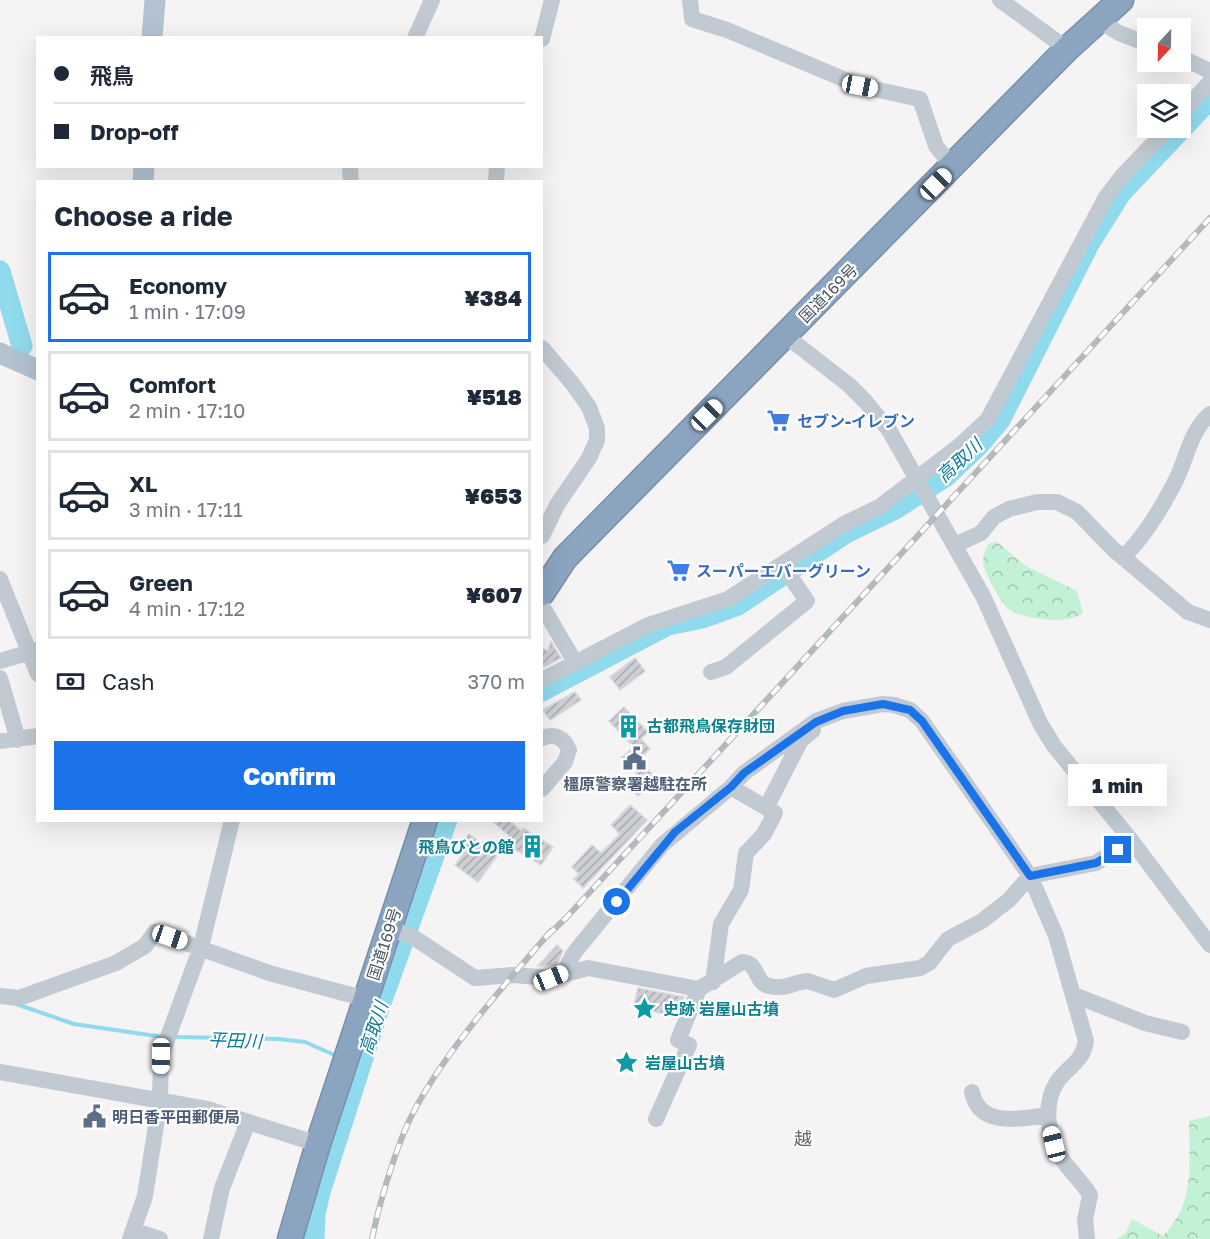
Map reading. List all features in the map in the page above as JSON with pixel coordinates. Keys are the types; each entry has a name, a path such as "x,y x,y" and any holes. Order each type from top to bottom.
{"highway":[{"name":"国道169号","path":"543,591 565,558 1067,49 1121,0"},
{"name":"国道169号","path":"290,1239 318,1144 424,822"}],"main road":[{"path":"152,36 155,0"},
{"path":"0,353 36,369"}],"street":[{"path":"416,36 432,0"},
{"path":"543,36 552,0"},
{"path":"690,0 692,19 727,30 860,86 920,99 936,146 953,167"},
{"path":"1009,3 1067,49"},
{"path":"1099,21 1119,33 1137,40"},
{"path":"1191,62 1210,71"},
{"path":"1191,103 1210,82"},
{"path":"543,679 648,625 728,599 787,572 844,524 920,487 988,419 1106,197 1122,176 1158,138"},
{"path":"786,336 865,401 889,430 982,596 1040,723 1054,746 1131,840 1210,945"},
{"path":"543,349 589,407 597,428 597,440 589,458 551,515 543,534"},
{"path":"1123,558 1153,523 1175,481 1195,431 1210,414"},
{"path":"955,545 981,533 1000,513 1048,501 1068,506 1077,512 1123,558 1188,612 1210,620"},
{"path":"711,672 726,667 807,602 787,572"},
{"path":"0,579 32,651 36,666"},
{"path":"543,608 575,662"},
{"path":"0,662 32,651"},
{"path":"0,678 18,740"},
{"path":"563,974 574,953 662,845 731,787 744,773 816,722 843,711 883,704 910,710 935,738 1030,876 1056,936 1084,1031 1084,1051 1081,1058 1055,1085 1047,1115 1054,1144 1062,1160 1090,1195 1085,1220 1087,1239"},
{"path":"766,808 801,740 816,728 816,722"},
{"path":"543,738 554,735 562,739 569,750 565,762 543,788"},
{"path":"0,741 36,736"},
{"path":"656,1119 689,1045 678,1040 706,985 721,924 741,890 746,853 764,834 775,813 731,787"},
{"path":"160,1239 132,1234 145,1196 160,1100 161,1056 201,947 232,822"},
{"path":"389,928 413,937 475,978 513,975 551,978 594,968 706,985 742,962 752,964 759,980 769,986 787,988 808,981 834,990 866,975 920,968 929,963 948,939 982,921 1017,894 1030,876 1096,863 1131,840"},
{"path":"0,996 20,998 117,963 145,946 155,932 269,973 366,999"},
{"path":"1074,995 1145,1023 1182,1032"},
{"path":"0,1072 207,1109 318,1144"},
{"path":"972,1092 973,1100 981,1110 996,1118 1016,1120 1047,1115"},
{"path":"211,1239 222,1188 248,1122"}],"green space":[{"path":"997,542 1026,566 1077,591 1083,613 1067,619 1045,620 1023,616 1007,608 993,586 983,562 988,544"},
{"path":"1210,1116 1210,1239 1116,1239 1125,1234 1132,1219 1163,1236 1174,1223 1186,1196 1189,1168 1189,1121"}],"building":[{"path":"551,642 561,658 543,667 543,648 548,651"},
{"path":"635,658 645,671 620,690 610,677"},
{"path":"575,692 581,700 550,720 543,709"},
{"path":"624,707 648,732 641,739 650,749 638,760 657,779 638,796 628,786 639,776 621,758 634,747 609,721"},
{"path":"630,805 647,820 583,888 574,879 579,874 572,867 592,845 601,853 620,834 611,825"},
{"name":"飛鳥びとの館","path":"493,822 511,822 521,831 523,828 553,847 541,865 511,847 515,841"},
{"path":"469,834 497,856 478,882 455,865 464,853 458,849"},
{"path":"557,945 563,951 556,965 538,966"},
{"path":"638,988 684,997 676,1018 634,1005"}],"waterway":[{"name":"高取川","path":"543,690 668,625 702,618 738,605 846,533 897,508 945,477 979,445 1000,420 1089,244 1121,193 1210,99"},
{"path":"0,271 22,346"},
{"name":"高取川","path":"314,1239 315,1214 320,1192 378,1011 446,822"},
{"name":"平田川","path":"16,1004 74,1024 163,1037"},
{"name":"平田川","path":"173,1037 279,1039 305,1042 339,1057"}],"railway":[{"path":"547,936 1210,218"},
{"path":"372,1239 383,1195 403,1134 422,1097 437,1072 474,1022 551,931"}],"place":[{"name":"セブン-イレブン","path":"779,421"},
{"name":"スーパーエバーグリーン","path":"678,571"},
{"name":"古都飛鳥保存財団","path":"629,726"},
{"name":"橿原警察署越駐在所","path":"635,759"},
{"name":"飛鳥びとの館","path":"532,847"},
{"name":"史跡 岩屋山古墳","path":"645,1009"},
{"name":"岩屋山古墳","path":"627,1063"},
{"name":"明日香平田郵便局","path":"94,1117"}],"district":[{"name":"越","path":"803,1138"}],"route":[{"path":"617,902 675,832 731,787 744,773 792,736 816,722 843,711 883,704 910,710 922,721 1030,876 1096,863 1105,860 1118,850"}]}
